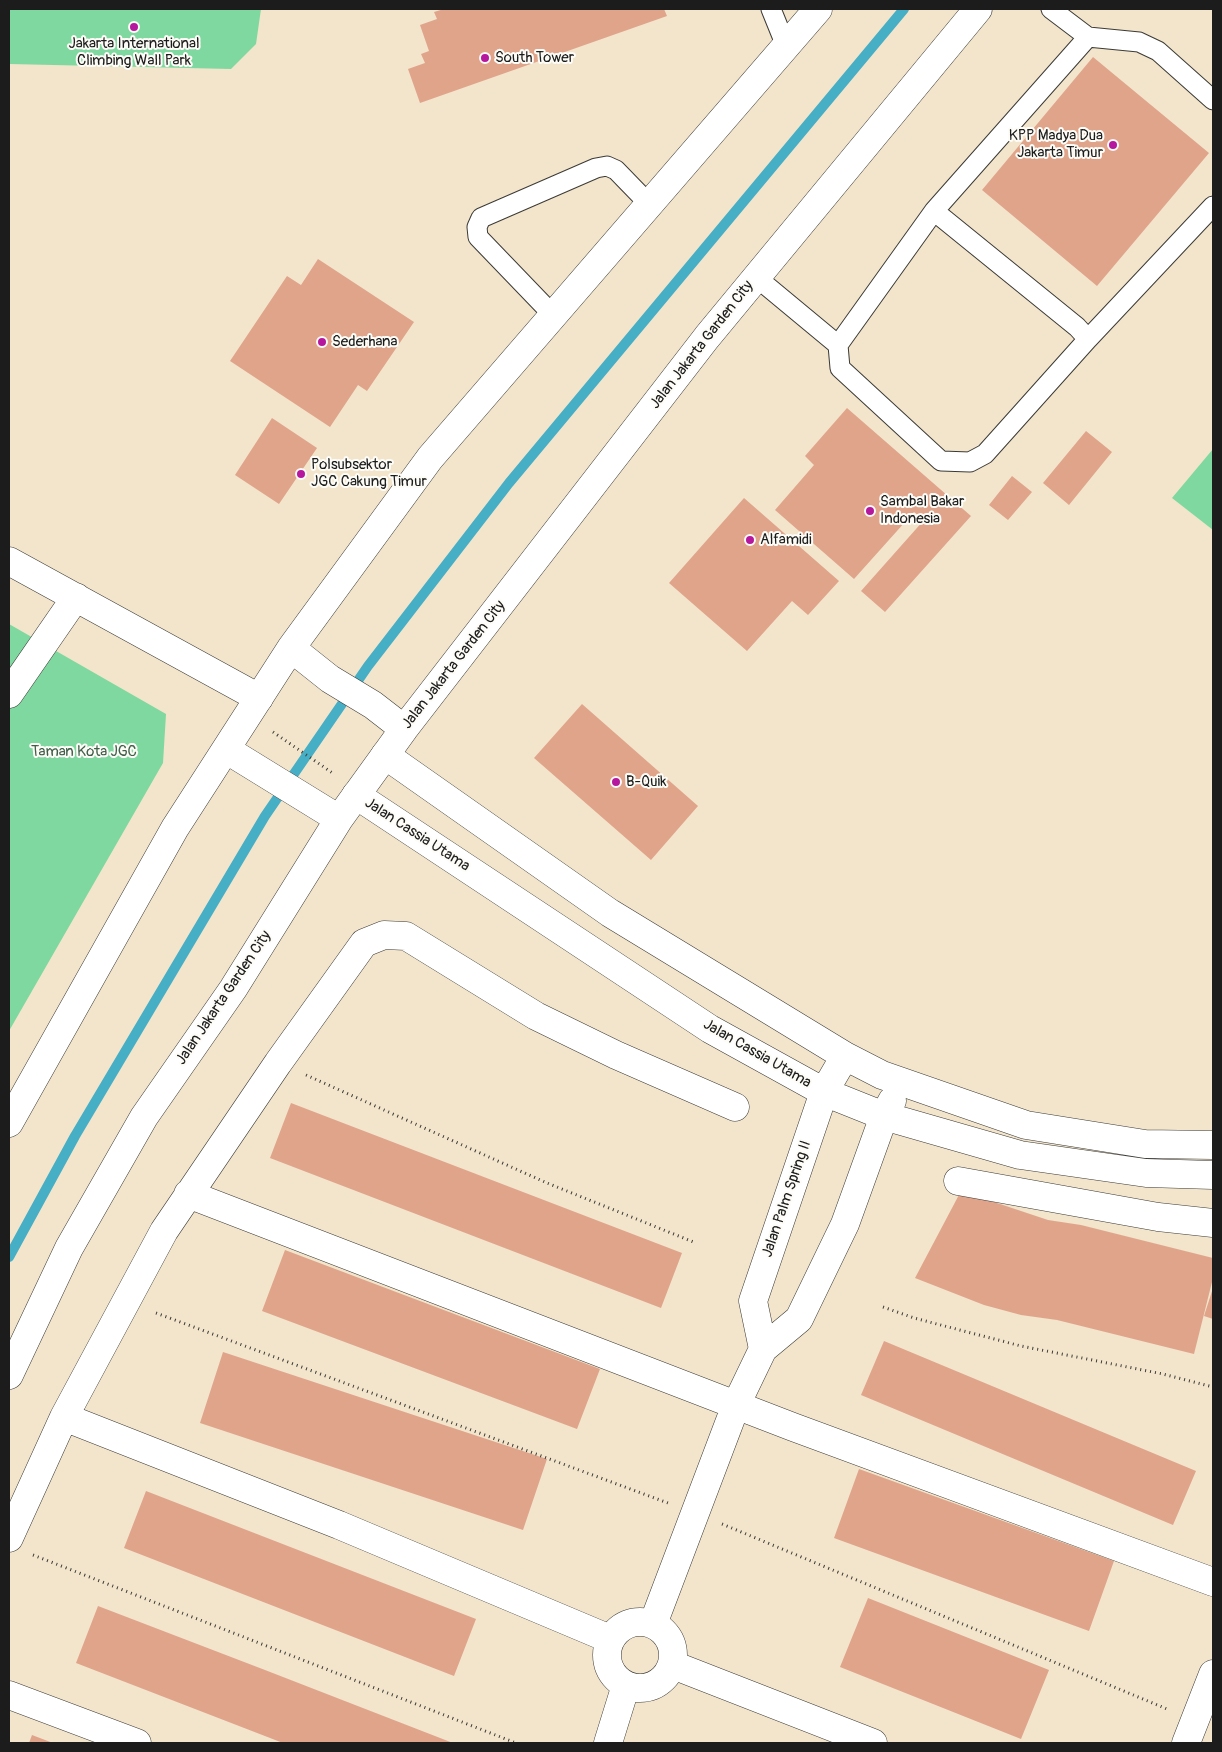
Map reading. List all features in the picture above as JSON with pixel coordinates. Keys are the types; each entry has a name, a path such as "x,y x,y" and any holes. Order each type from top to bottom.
{"street":[{"path":"9,1123 175,828 227,750 272,674 430,458 818,9"},
{"name":"Jalan Jakarta Garden City","path":"9,1375 69,1248 144,1117 233,988 356,795 404,729 701,344 978,9"},
{"path":"9,562 259,698"},
{"path":"9,694 76,597"},
{"path":"291,648 330,679 373,705 404,729"},
{"path":"227,750 339,819"},
{"path":"385,755 610,913 845,1056 902,1083 1026,1125 1145,1144 1213,1145"},
{"name":"Jalan Cassia Utama","path":"356,795 710,1029 824,1092 884,1116 1020,1155 1146,1173 1213,1175"},
{"path":"18,1546 64,1417 124,1302 164,1231 278,1063 364,943 384,935 396,934 406,936 536,1016 735,1107"},
{"name":"Jalan Palm Spring II","path":"763,1348 753,1300 824,1092 845,1056"},
{"path":"653,1624 736,1405 763,1348 799,1319 844,1224 884,1116 902,1083"},
{"path":"958,1181 1158,1216 1213,1223"},
{"path":"188,1194 736,1405 1213,1582"},
{"path":"64,1417 339,1525 610,1639"},
{"path":"641,1621 653,1624 663,1630 671,1640 674,1652 672,1665 667,1675 654,1685 636,1688 626,1685 615,1677 608,1666 606,1652 610,1639 618,1630 629,1624 641,1621"},
{"path":"672,1665 872,1743"},
{"path":"1191,1732 1213,1674"},
{"path":"608,1743 626,1685"},
{"path":"9,1695 138,1743"}],"lane":[{"path":"771,9 786,46"},
{"path":"1051,9 1088,37 1139,42 1158,51 1213,100"},
{"path":"1088,37 934,211 838,345 840,368 941,461 970,462 985,454 1088,339 1213,206"},
{"path":"553,315 478,237 476,227 482,218 596,168 607,166 616,170 649,204"},
{"path":"934,211 1076,327 1088,339"},
{"path":"756,277 838,345"}],"path":[{"path":"271,730 336,776"},
{"path":"278,1063 547,1183 696,1243"},
{"path":"124,1302 694,1512 1191,1732"},
{"path":"883,1307 914,1318 1021,1346 1163,1374 1213,1387"},
{"path":"18,1546 516,1743"}],"green space":[{"name":"Jakarta International Climbing Wall Park","path":"9,9 261,9 256,44 231,69 9,64"},
{"path":"1213,449 1213,530 1172,498"},
{"name":"Taman Kota JGC","path":"9,624 166,714 163,763 9,1031"}],"building":[{"name":"South Tower","path":"444,9 664,9 667,16 420,103 408,69 425,63 421,54 429,51 420,25 437,19 434,12"},
{"path":"1093,57 1209,153 1097,286 982,190"},
{"name":"Sederhana","path":"318,259 414,322 367,391 358,385 330,427 230,361 287,276 301,285"},
{"name":"Sambal Bakar Indonesia","path":"847,408 971,516 885,612 861,591 924,520 914,512 854,579 775,510 814,465 805,456"},
{"path":"272,418 317,448 279,504 235,475"},
{"path":"1086,431 1112,452 1069,505 1043,483"},
{"path":"1012,476 1032,492 1008,520 989,505"},
{"name":"Alfamidi","path":"744,498 839,581 808,615 792,601 747,651 669,583"},
{"name":"B-Quik","path":"582,704 698,806 651,860 534,758"},
{"path":"291,1103 682,1253 661,1308 270,1158"},
{"path":"961,1191 1048,1220 1081,1225 1213,1258 1213,1278 1194,1354 1057,1320 1021,1315 984,1305 915,1278"},
{"path":"285,1250 600,1369 577,1429 262,1311"},
{"path":"1213,1288 1213,1319 1204,1316"},
{"path":"884,1341 1196,1471 1173,1525 861,1395"},
{"path":"223,1352 547,1459 523,1530 200,1423"},
{"path":"859,1469 1114,1561 1089,1631 834,1538"},
{"path":"146,1491 476,1619 454,1676 124,1548"},
{"path":"868,1598 1049,1670 1021,1739 840,1667"},
{"path":"98,1606 453,1743 283,1743 76,1663"},
{"path":"32,1735 53,1743 29,1743"}],"waterway":[{"path":"9,1257 75,1136 265,816 368,666 509,483 904,9"}],"place":[{"name":"Jakarta International Climbing Wall Park","path":"134,27"},
{"name":"South Tower","path":"485,58"},
{"name":"KPP Madya Dua Jakarta Timur","path":"1113,145"},
{"name":"Sederhana","path":"322,342"},
{"name":"Polsubsektor JGC Cakung Timur","path":"301,474"},
{"name":"Sambal Bakar Indonesia","path":"870,511"},
{"name":"Alfamidi","path":"750,540"},
{"name":"B-Quik","path":"616,782"}]}
